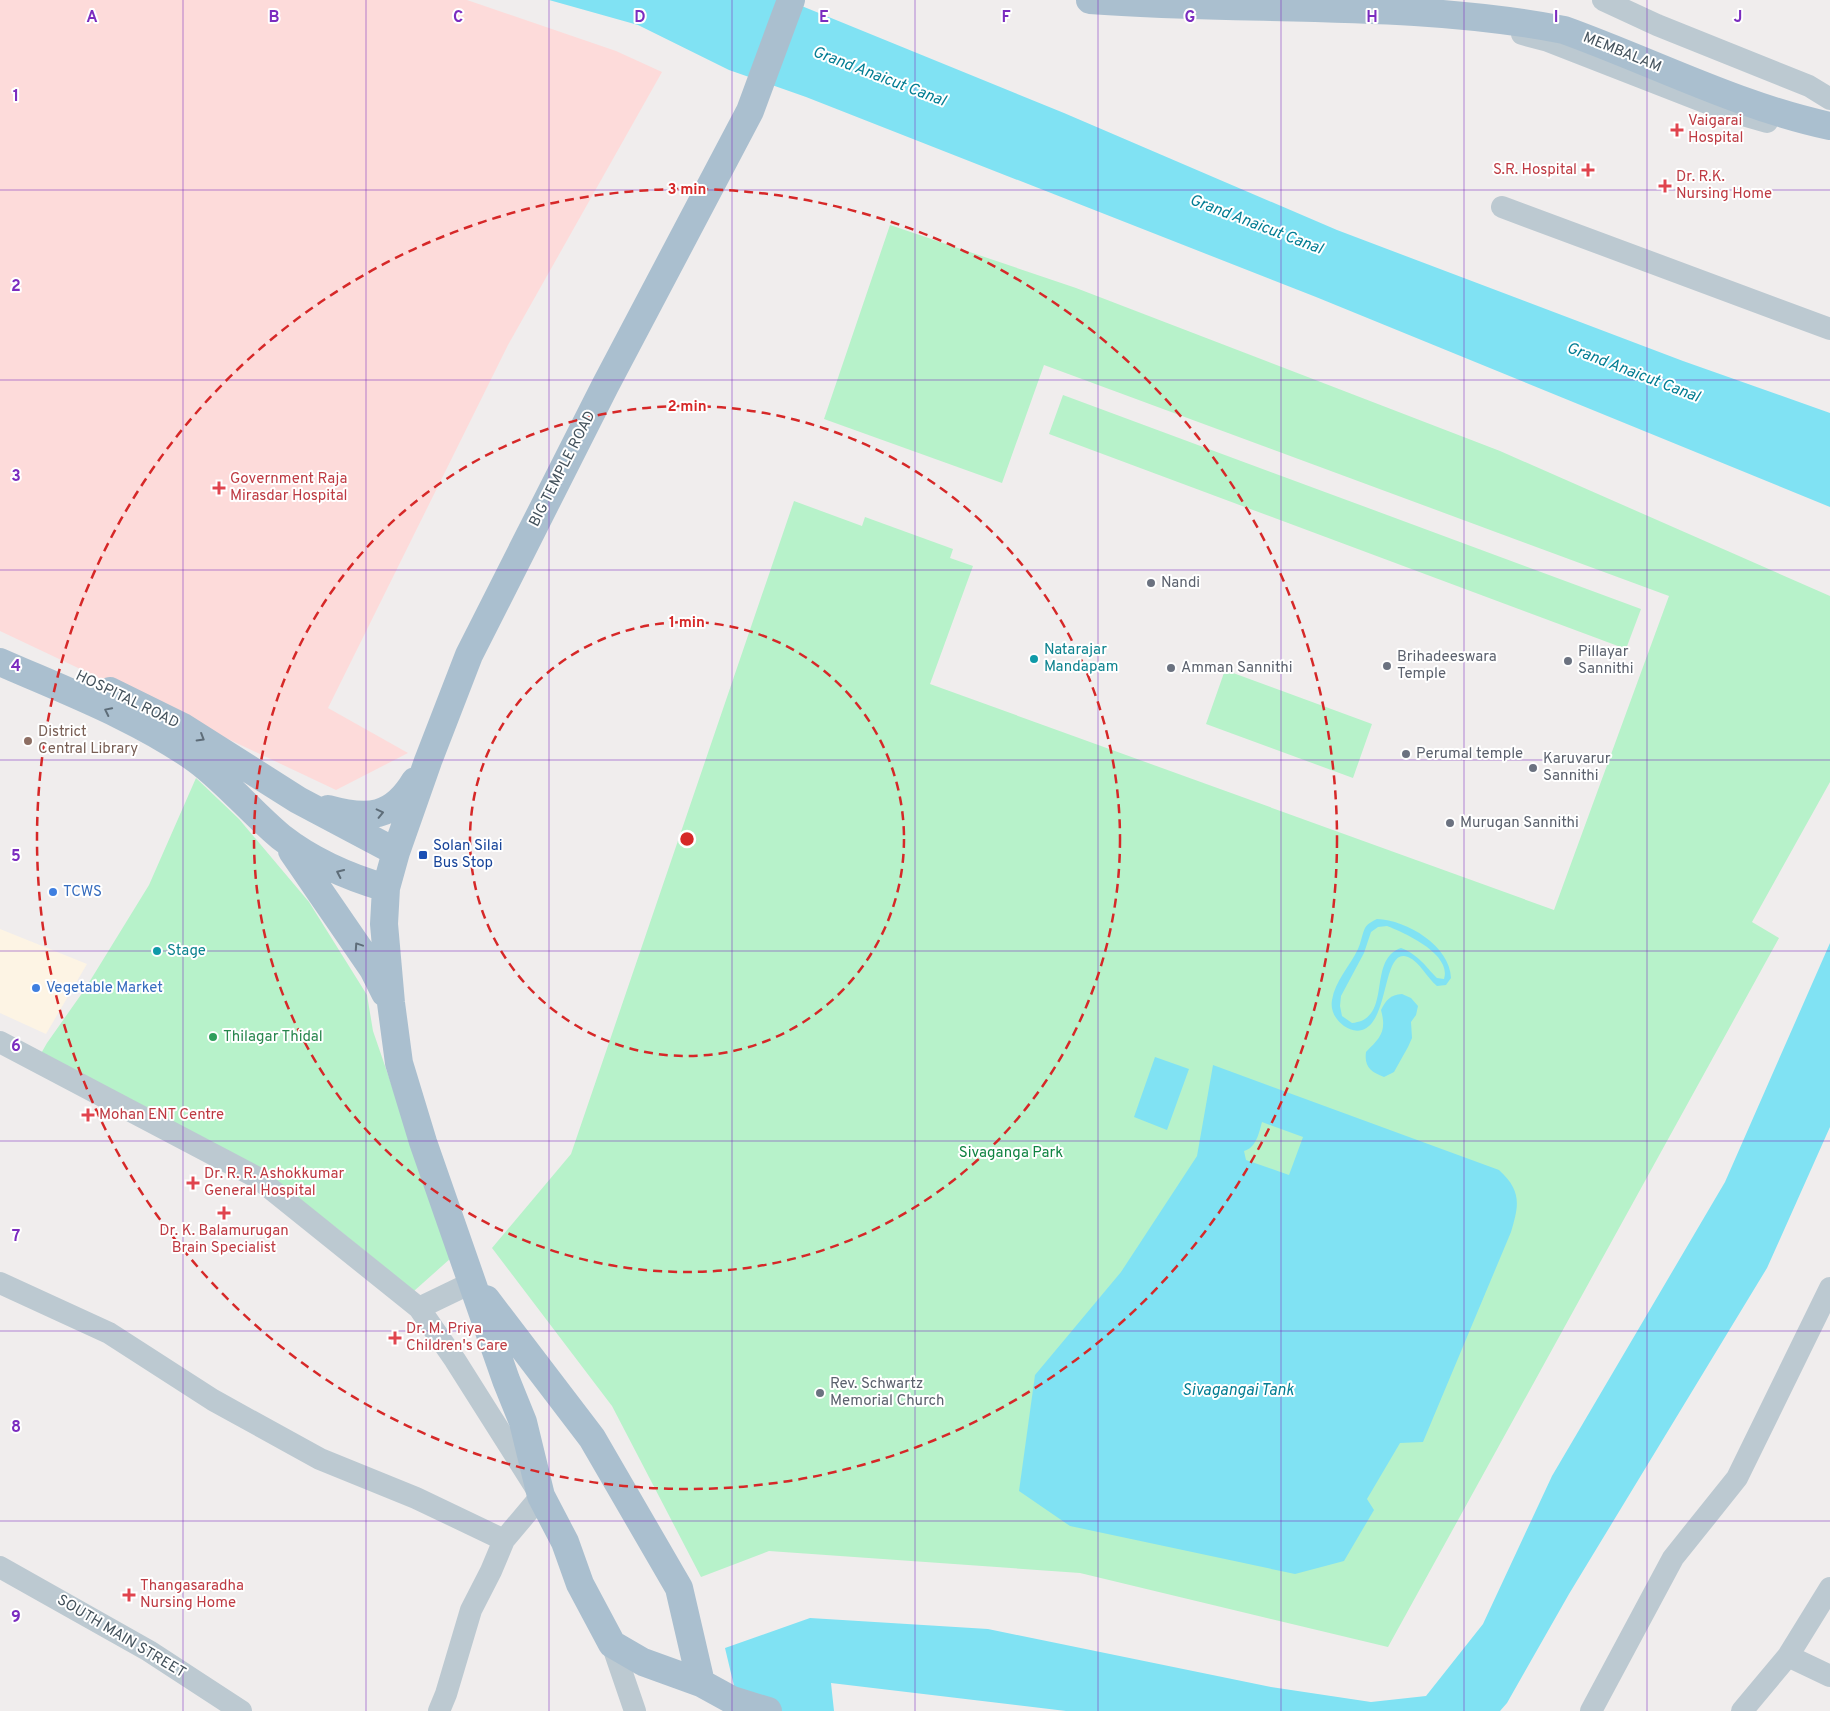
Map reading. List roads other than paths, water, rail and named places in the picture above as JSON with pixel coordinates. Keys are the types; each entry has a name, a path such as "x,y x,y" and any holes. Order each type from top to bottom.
{"main road":[{"name":"BIG TEMPLE ROAD","path":"390,1003 384,924 386,888 396,852 428,761 469,655 605,386 756,96 791,0"},
{"name":"MEMBALAM","path":"1090,0 1168,4 1389,2 1473,8 1538,22 1564,30 1745,103 1787,117 1830,126"},
{"name":"MEMBALAM","path":"1519,0 1541,5 1605,26 1750,86 1791,99 1830,108"},
{"name":"HOSPITAL ROAD","path":"0,641 161,715 209,743 298,800"},
{"name":"HOSPITAL ROAD","path":"0,662 61,688 146,730 196,760 218,776 281,837"},
{"path":"298,800 349,815 371,815 389,810 403,800 428,761"},
{"path":"298,800 396,852"},
{"path":"281,837 326,866 350,878 386,888"},
{"path":"281,837 373,969 390,1003 400,1063 423,1142 506,1380 523,1422 541,1496 565,1542 580,1584 612,1644 643,1662 701,1683 732,1700 768,1711"},
{"path":"473,1282 592,1438 679,1588 701,1683"}],"street":[{"path":"1603,0 1657,25 1809,86 1830,99"},
{"path":"1125,3 1178,18 1408,17 1504,28 1548,41 1725,110 1830,138"},
{"path":"1502,207 1830,329"},
{"path":"0,1042 256,1177 419,1308 455,1360 541,1496 504,1540 471,1610 446,1694 438,1711"},
{"path":"419,1308 473,1282"},
{"path":"0,1283 109,1333 213,1400 320,1459 416,1498 504,1540"},
{"path":"1591,1711 1673,1558 1737,1478 1830,1288"},
{"name":"SOUTH MAIN STREET","path":"0,1567 148,1652 241,1711"},
{"path":"1742,1711 1788,1656 1830,1588"},
{"path":"612,1644 635,1711"},
{"path":"1788,1656 1830,1676"}],"water":[{"name":"Grand Anaicut Canal","path":"549,0 787,0 1064,113 1337,230 1683,361 1830,413 1830,507 1316,297 806,97 729,70 638,25"},
{"path":"1377,919 1401,924 1425,937 1443,955 1449,966 1451,978 1446,985 1437,986 1412,959 1400,957 1394,963 1389,973 1377,1014 1371,1024 1359,1031 1350,1029 1338,1021 1332,1008 1332,1000 1339,980 1358,949 1365,928 1369,923","holes":["1387,926 1415,939 1434,953 1441,961 1445,970 1444,979 1437,978 1417,957 1401,948 1391,955 1384,964 1377,1001 1372,1011 1365,1019 1352,1023 1342,1016 1341,996 1364,953 1371,932 1378,927"]},
{"path":"1830,943 1830,1127 1767,1268 1569,1594 1507,1703 1500,1711 1066,1711 831,1683 834,1711 740,1711 725,1648 810,1618 988,1629 1271,1687 1371,1702 1426,1696 1483,1624 1552,1476 1725,1182"},
{"path":"1402,994 1411,998 1418,1006 1416,1015 1411,1022 1412,1038 1394,1072 1384,1077 1369,1068 1366,1062 1366,1052 1375,1043 1383,1029 1381,1010 1385,1003 1391,997"},
{"path":"1155,1057 1189,1069 1167,1130 1134,1117"},
{"name":"Sivagangai Tank","path":"1213,1065 1499,1170 1512,1185 1515,1192 1517,1206 1511,1232 1423,1442 1400,1443 1367,1499 1374,1510 1344,1561 1295,1574 1070,1526 1019,1491 1035,1375 1121,1272 1197,1156","holes":["1262,1122 1303,1137 1289,1175 1246,1160 1244,1151 1254,1143"]}],"place":[{"name":"Vaigarai Hospital","path":"1677,130"},
{"name":"S.R. Hospital","path":"1588,170"},
{"name":"Dr. R.K. Nursing Home","path":"1665,186"},
{"name":"Government Raja Mirasdar Hospital","path":"219,488"},
{"name":"Nandi","path":"1151,583"},
{"name":"Natarajar Mandapam","path":"1034,659"},
{"name":"Pillayar Sannithi","path":"1568,661"},
{"name":"Brihadeeswara Temple","path":"1387,666"},
{"name":"Amman Sannithi","path":"1171,668"},
{"name":"District Central Library","path":"28,741"},
{"name":"Perumal temple","path":"1406,754"},
{"name":"Karuvarur Sannithi","path":"1533,768"},
{"name":"Murugan Sannithi","path":"1450,823"},
{"name":"Solan Silai Bus Stop","path":"423,855"},
{"name":"TCWS","path":"53,892"},
{"name":"Stage","path":"157,951"},
{"name":"Vegetable Market","path":"36,988"},
{"name":"Thilagar Thidal","path":"213,1037"},
{"name":"Mohan ENT Centre","path":"88,1115"},
{"name":"Dr. R. R. Ashokkumar General Hospital","path":"193,1183"},
{"name":"Dr. K. Balamurugan Brain Specialist","path":"224,1213"},
{"name":"Dr. M. Priya Children's Care","path":"395,1338"},
{"name":"Rev. Schwartz Memorial Church","path":"820,1393"},
{"name":"Thangasaradha Nursing Home","path":"129,1595"}],"park label":[{"name":"Sivaganga Park","path":"1011,1153"}]}
